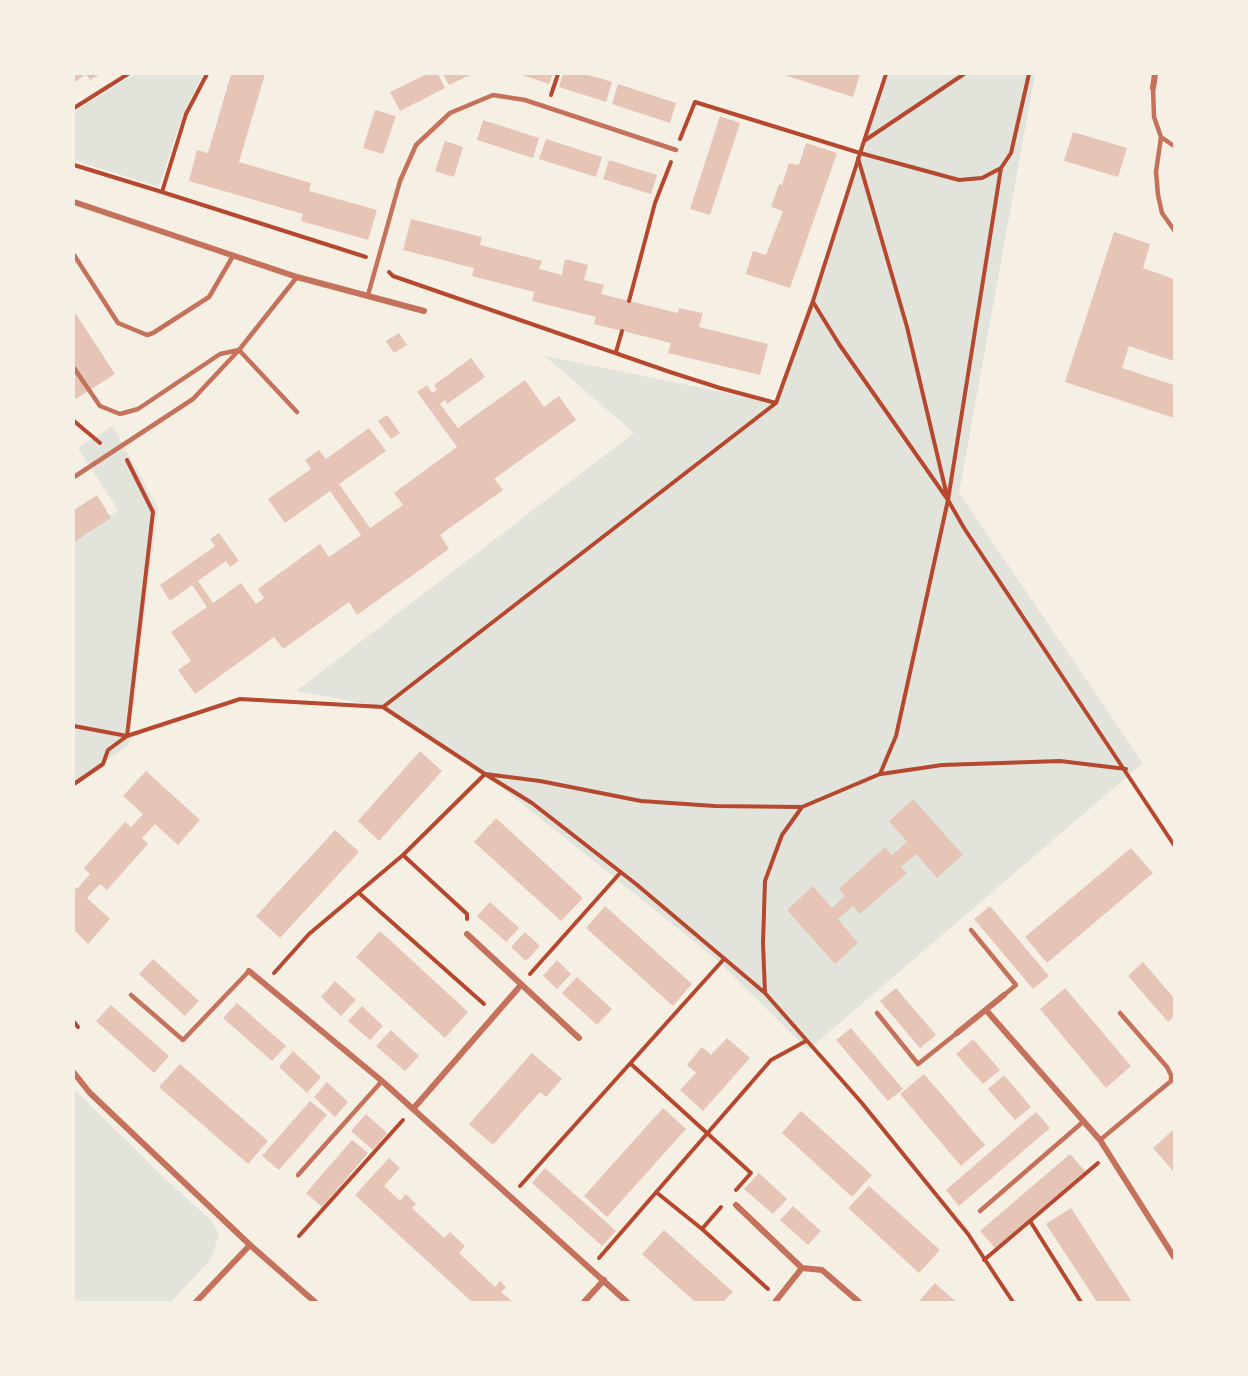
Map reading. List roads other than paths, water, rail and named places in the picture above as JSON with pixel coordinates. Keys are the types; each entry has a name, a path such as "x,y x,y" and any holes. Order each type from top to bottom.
{"street":[{"path":"1153,88 1155,74"},
{"path":"74,202 297,277 424,311"},
{"path":"467,934 579,1038"},
{"path":"249,971 413,1109 627,1302"},
{"path":"413,1109 521,985"},
{"path":"957,1033 1004,995"},
{"path":"986,1010 1100,1140 1174,1257"},
{"path":"74,1073 90,1093 250,1245 315,1302"},
{"path":"736,1205 802,1268 822,1270 859,1302"},
{"path":"196,1302 250,1245"},
{"path":"777,1301 802,1268"},
{"path":"584,1302 604,1280"}],"lane":[{"path":"1153,88 1154,117 1161,137 1156,172 1158,195 1162,213 1174,230"},
{"path":"368,295 400,181 416,145 450,113 493,95 525,100 676,150"},
{"path":"1161,137 1174,146"},
{"path":"74,255 118,323 147,335 209,297 233,256"},
{"path":"74,477 193,399 239,350 297,277"},
{"path":"74,368 100,406 120,414 138,409 220,354 239,350"},
{"path":"239,350 297,412"},
{"path":"971,930 1016,985 1004,995"},
{"path":"131,995 183,1040 249,971"},
{"path":"877,1013 918,1064 957,1033"},
{"path":"1100,1140 1171,1081 1167,1067 1120,1013"},
{"path":"298,1175 382,1082"},
{"path":"980,1211 1084,1121"}]}
